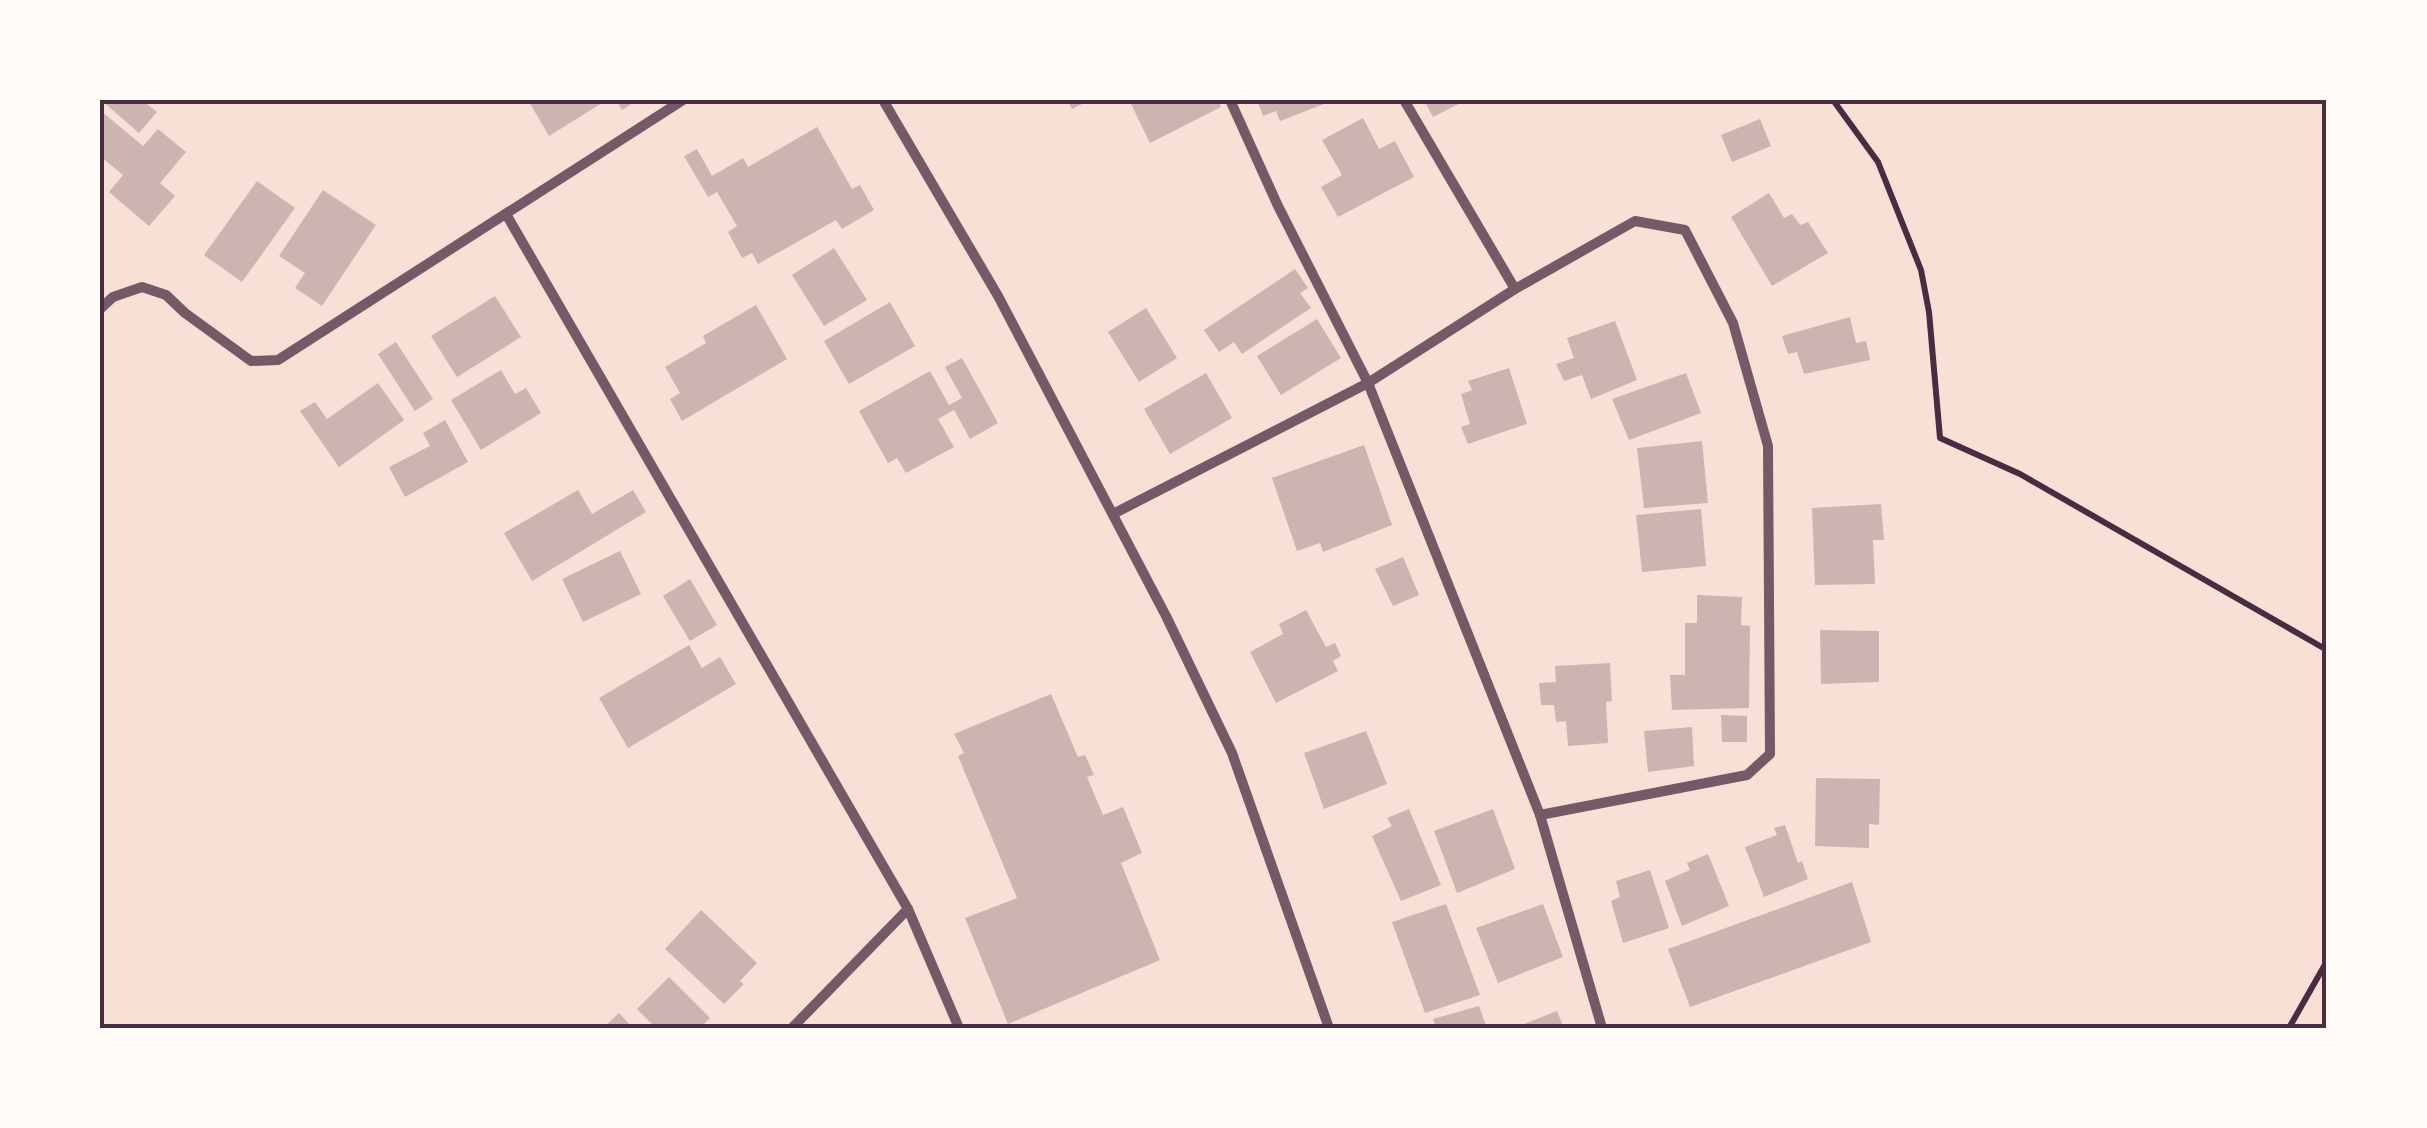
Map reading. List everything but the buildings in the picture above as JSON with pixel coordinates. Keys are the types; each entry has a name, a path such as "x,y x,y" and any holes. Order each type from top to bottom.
{"street":[{"path":"100,309 113,298 142,286 166,295 252,361 278,360 684,100"},
{"path":"883,100 998,296 1113,514 1232,753 1329,1028"},
{"path":"1230,100 1278,206 1368,383 1540,814 1602,1028"},
{"path":"1404,100 1514,289"},
{"path":"506,214 908,909 959,1028"},
{"path":"1113,514 1368,383 1514,289 1636,221 1685,230 1733,323 1768,446 1770,754 1747,775 1540,814"},
{"path":"792,1028 908,909"}],"path":[{"path":"1833,100 1878,162 1922,270 1940,438 2020,474 2327,650"},
{"path":"2289,1028 2327,960"}]}
